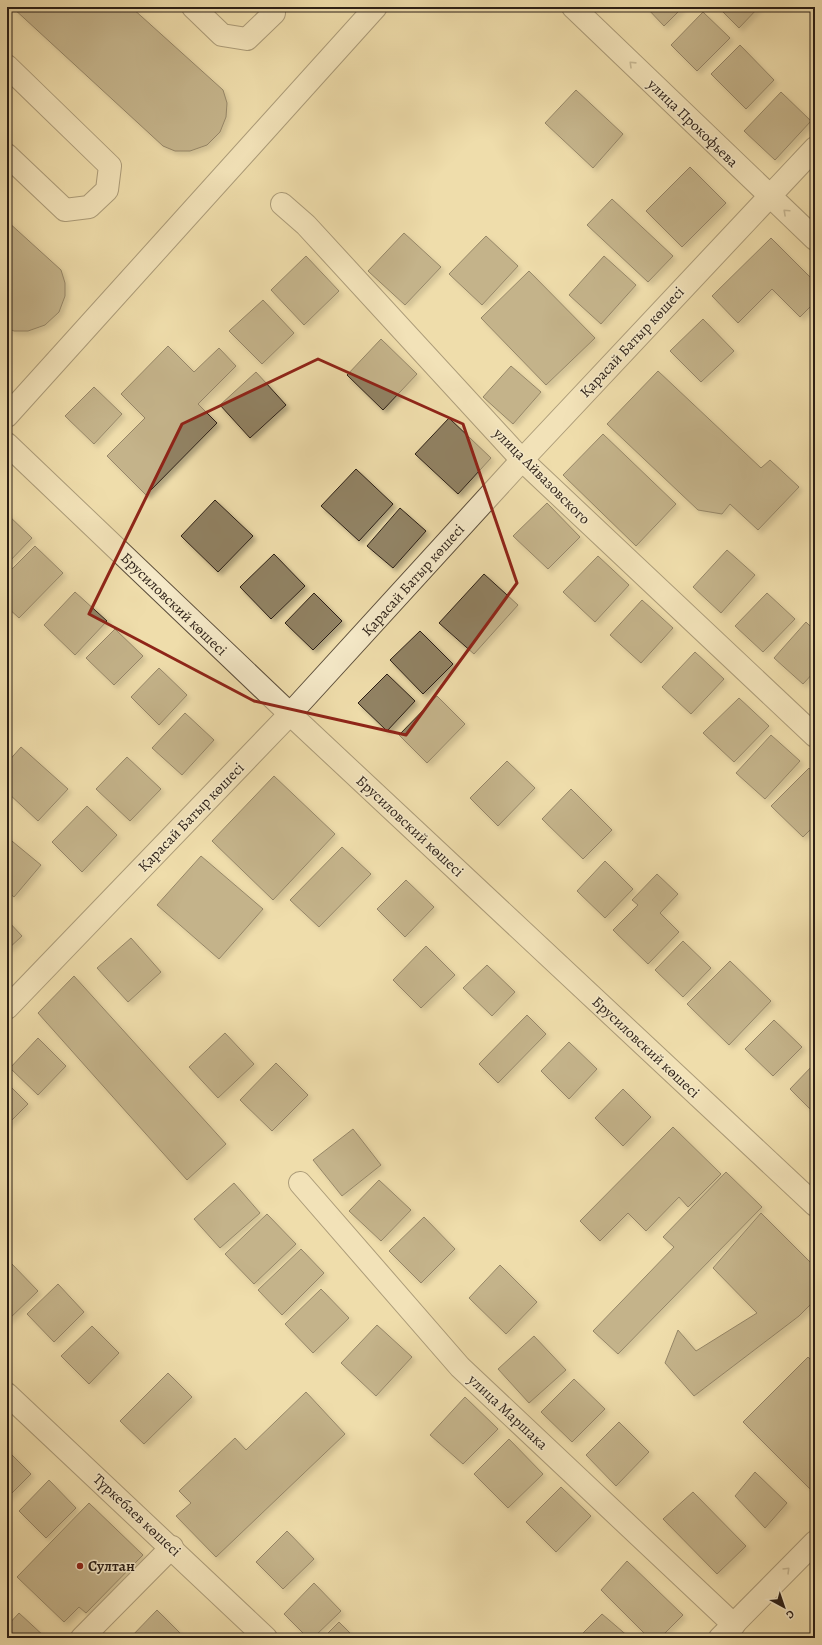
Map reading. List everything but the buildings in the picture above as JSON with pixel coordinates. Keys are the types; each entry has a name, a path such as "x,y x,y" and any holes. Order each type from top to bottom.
{"street":[{"path":"193,7 222,35 247,39 274,13 274,7"},
{"path":"7,416 376,7"},
{"name":"улица Прокофьева","path":"572,7 815,239"},
{"path":"7,66 110,166 107,190 89,207 64,210 7,156"},
{"name":"Қарасай Батыр көшесі","path":"7,1008 290,714 522,460 815,148"},
{"name":"улица Айвазовского","path":"282,204 306,225 522,460 815,736"},
{"name":"Брусиловский көшесі","path":"7,444 290,714 815,1205"},
{"name":"улица Маршака","path":"300,1183 460,1367 727,1632"},
{"name":"Түркебаев көшесі","path":"7,1394 172,1547 266,1638"},
{"path":"727,1632 815,1542"},
{"path":"82,1638 172,1547"}],"highlighted area":[{"path":"318,359 463,424 517,583 406,735 254,701 89,614 182,424"}],"place":[{"name":"Султан","path":"80,1566"}]}
